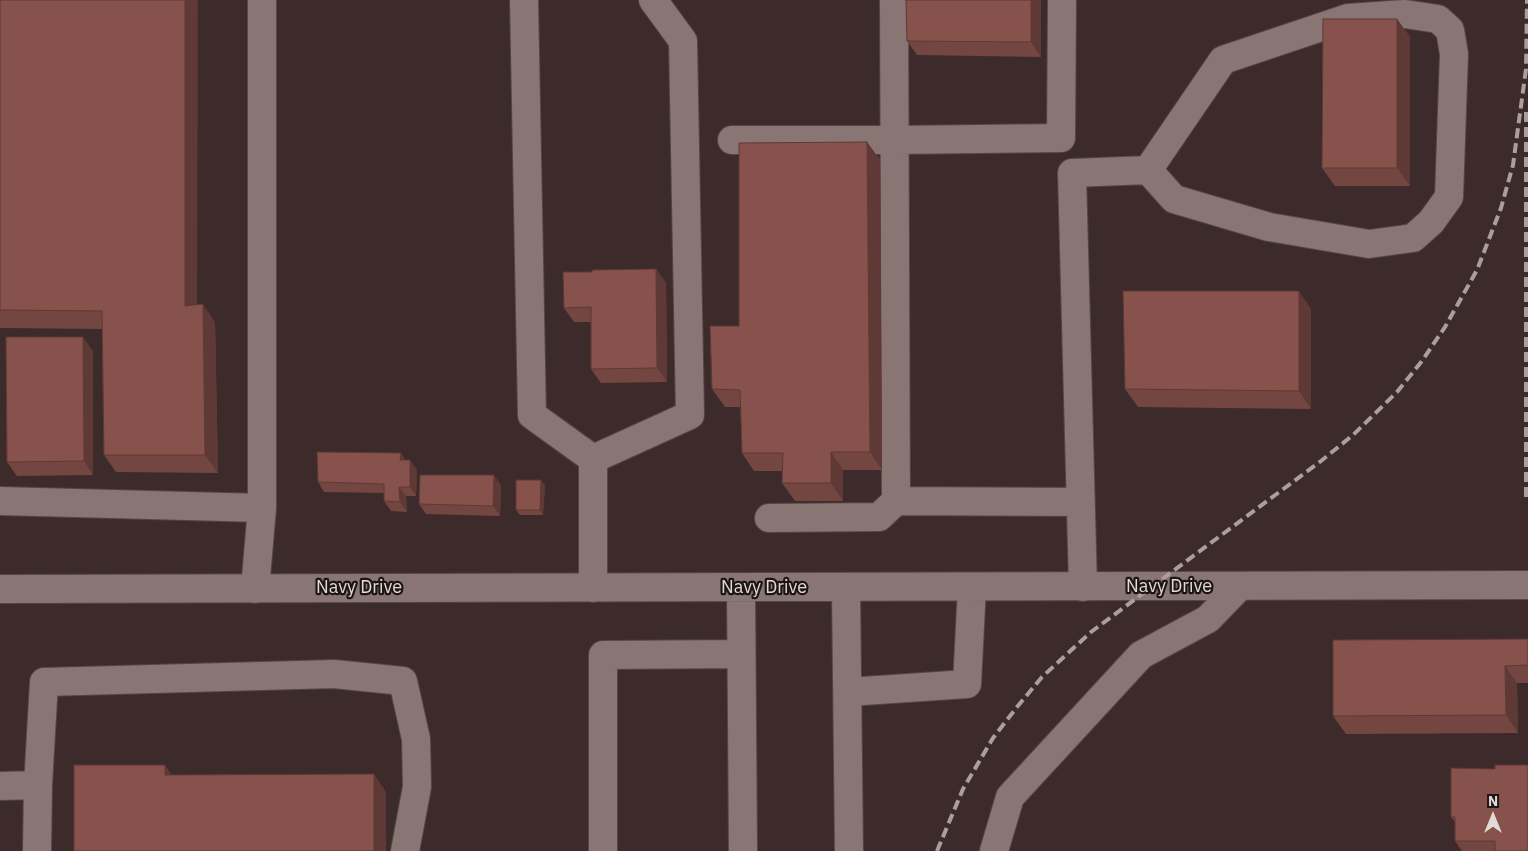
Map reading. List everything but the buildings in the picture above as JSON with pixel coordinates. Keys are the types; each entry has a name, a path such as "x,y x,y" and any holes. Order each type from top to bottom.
{"street":[{"path":"255,589 262,508 262,0"},
{"path":"524,0 532,415 593,459"},
{"path":"593,459 690,415 683,41 653,0"},
{"path":"894,0 896,502"},
{"path":"732,140 1061,138 1062,0"},
{"path":"1404,14 1438,19 1450,30 1454,54 1449,197 1431,222 1413,238 1369,244 1269,227 1174,199 1148,170 1223,60 1348,18 1404,14"},
{"path":"1083,587 1072,173 1148,170"},
{"path":"593,459 593,588"},
{"path":"0,501 262,508"},
{"path":"769,518 879,517 896,502 1080,502"},
{"name":"Navy Drive","path":"0,589 1528,585"},
{"path":"848,692 967,684 972,587"},
{"path":"994,851 1010,797 1141,655 1208,618 1239,587"},
{"path":"741,588 743,851"},
{"path":"846,588 849,851"},
{"path":"603,851 604,655 741,654"},
{"path":"37,851 38,785 44,682 334,674 403,681 416,739 417,787 405,851"},
{"path":"0,786 38,785"}],"railway":[{"path":"937,851 963,789 993,738 1042,677 1091,632 1321,461 1353,435 1397,392 1422,361 1445,327 1477,270 1501,208 1513,165 1526,69 1527,0"},
{"path":"1526,112 1526,497"}]}
